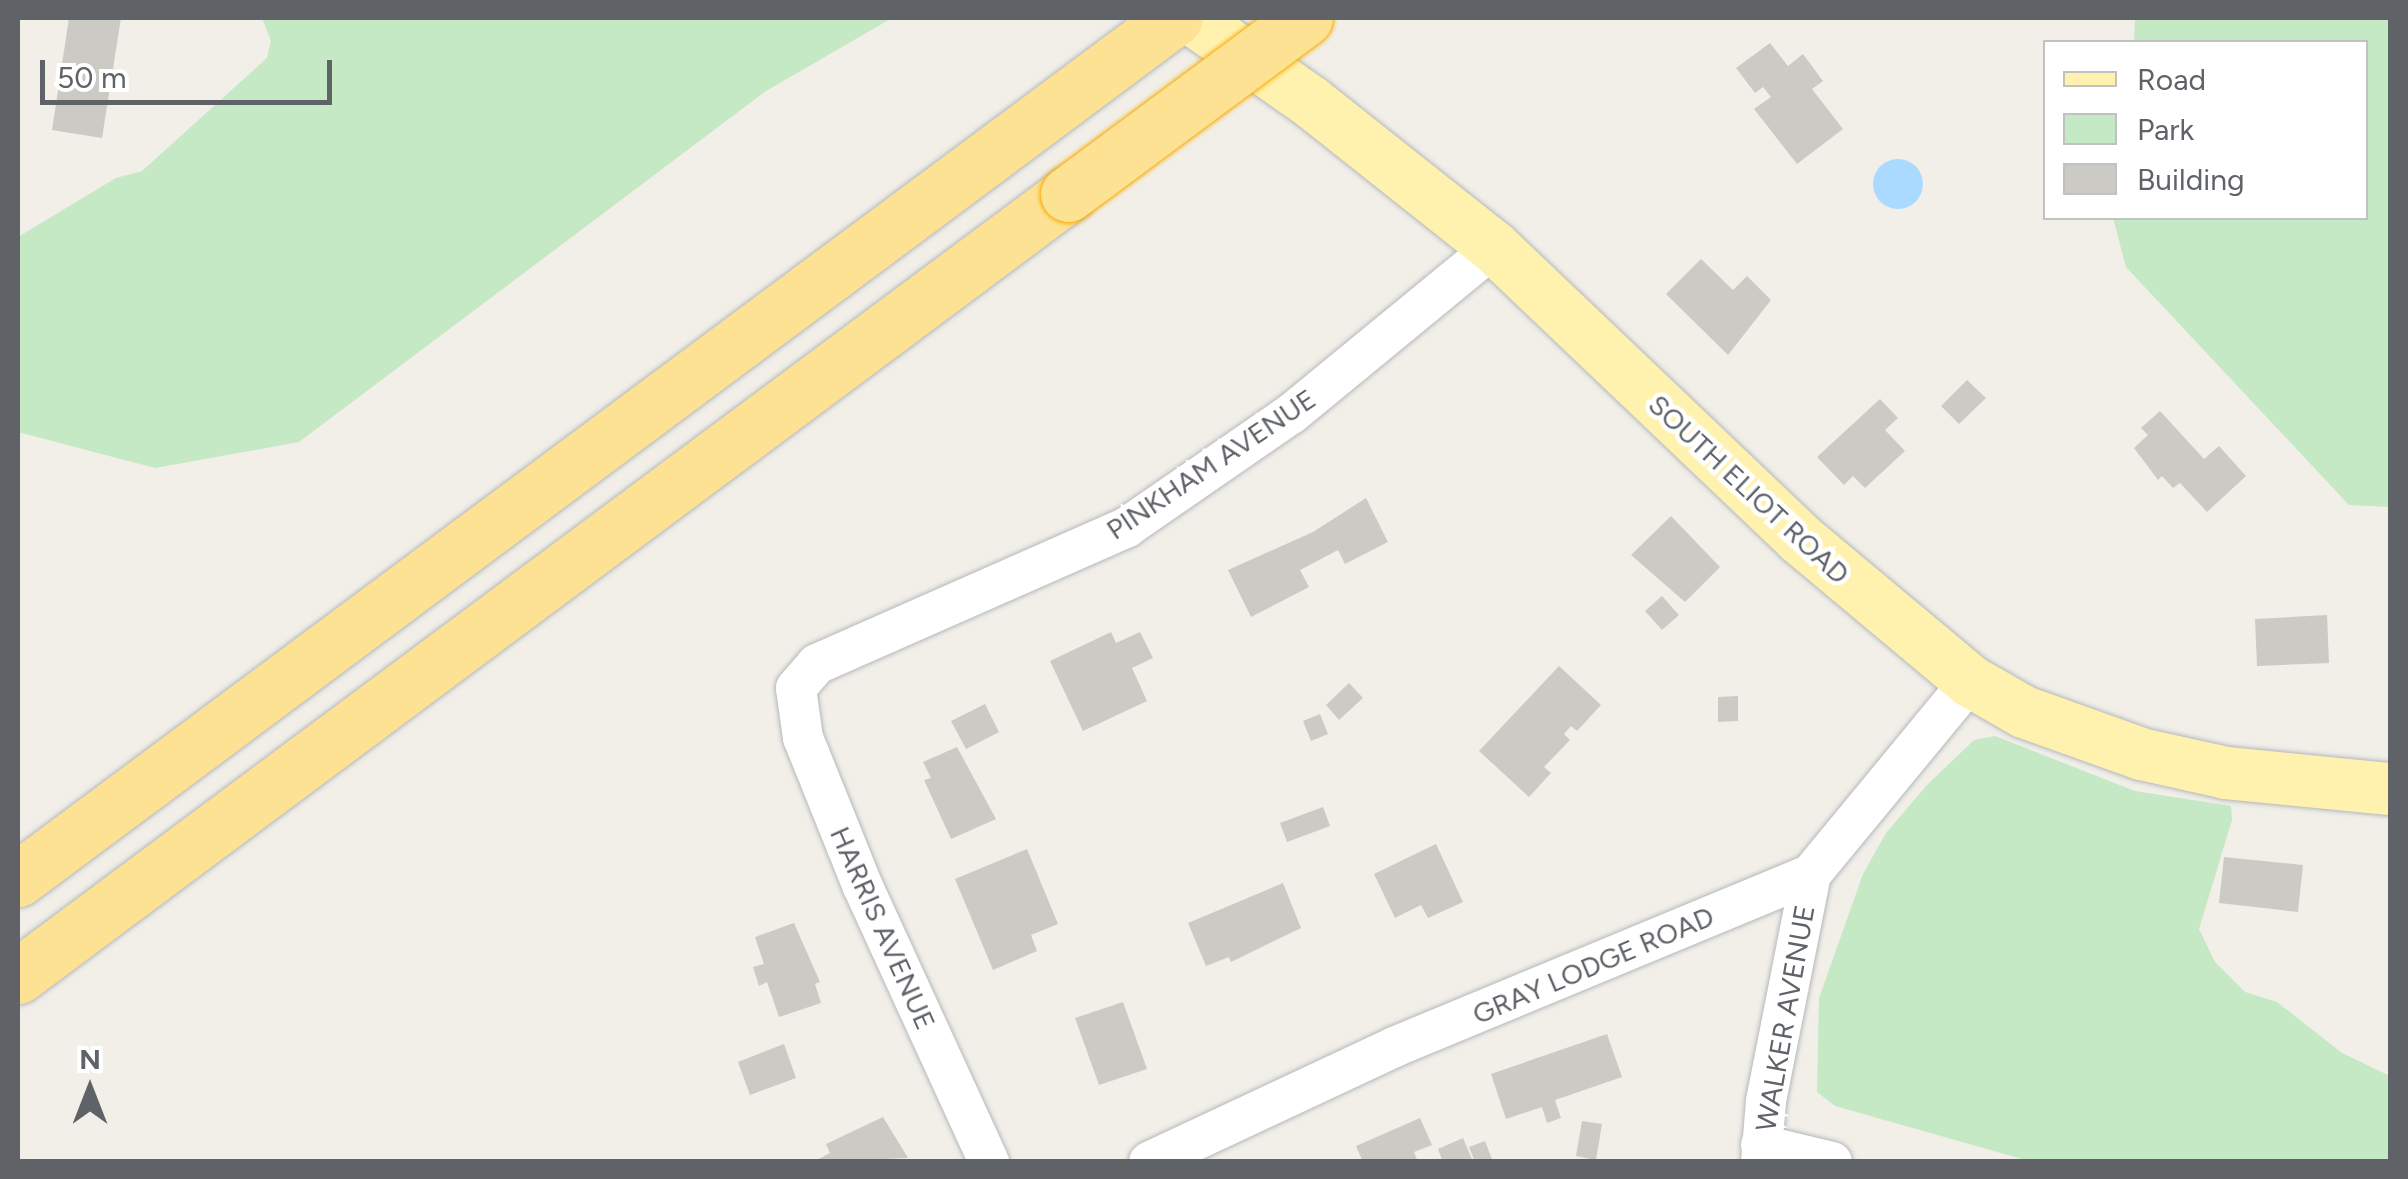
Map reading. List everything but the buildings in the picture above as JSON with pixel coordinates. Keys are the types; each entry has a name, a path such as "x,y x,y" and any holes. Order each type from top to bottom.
{"highway":[{"path":"18,879 1175,18"},
{"path":"18,976 1305,18"}],"main road":[{"name":"SOUTH ELIOT ROAD","path":"1190,18 1311,102 1494,247 1826,563 1970,681 2024,712 2142,754 2226,773 2390,790"}],"street":[{"name":"PINKHAM AVENUE","path":"796,688 817,664 1127,527 1292,414 1494,247"},
{"name":"GRAY LODGE ROAD","path":"1149,1162 1394,1047 1811,874 1970,681"},
{"name":"HARRIS AVENUE","path":"796,688 804,738 863,887 989,1162"},
{"name":"WALKER AVENUE","path":"1761,1153 1811,874"},
{"path":"1761,1153 1832,1162"}],"green space":[{"path":"262,18 892,18 766,91 299,442 155,468 18,432 18,237 116,178 142,171 267,58 271,41"},
{"path":"2135,18 2390,18 2390,507 2349,505 2126,267 2114,220 2368,220 2368,40 2134,40"},
{"path":"1995,736 2135,791 2231,806 2232,820 2199,929 2215,962 2245,992 2277,1002 2342,1053 2390,1076 2390,1161 2029,1161 1835,1106 1817,1092 1819,998 1863,874 1886,833 1926,786 1974,740"}],"water":[{"path":"1898,159 1916,166 1923,184 1916,202 1898,209 1880,202 1873,184 1880,166"}]}
